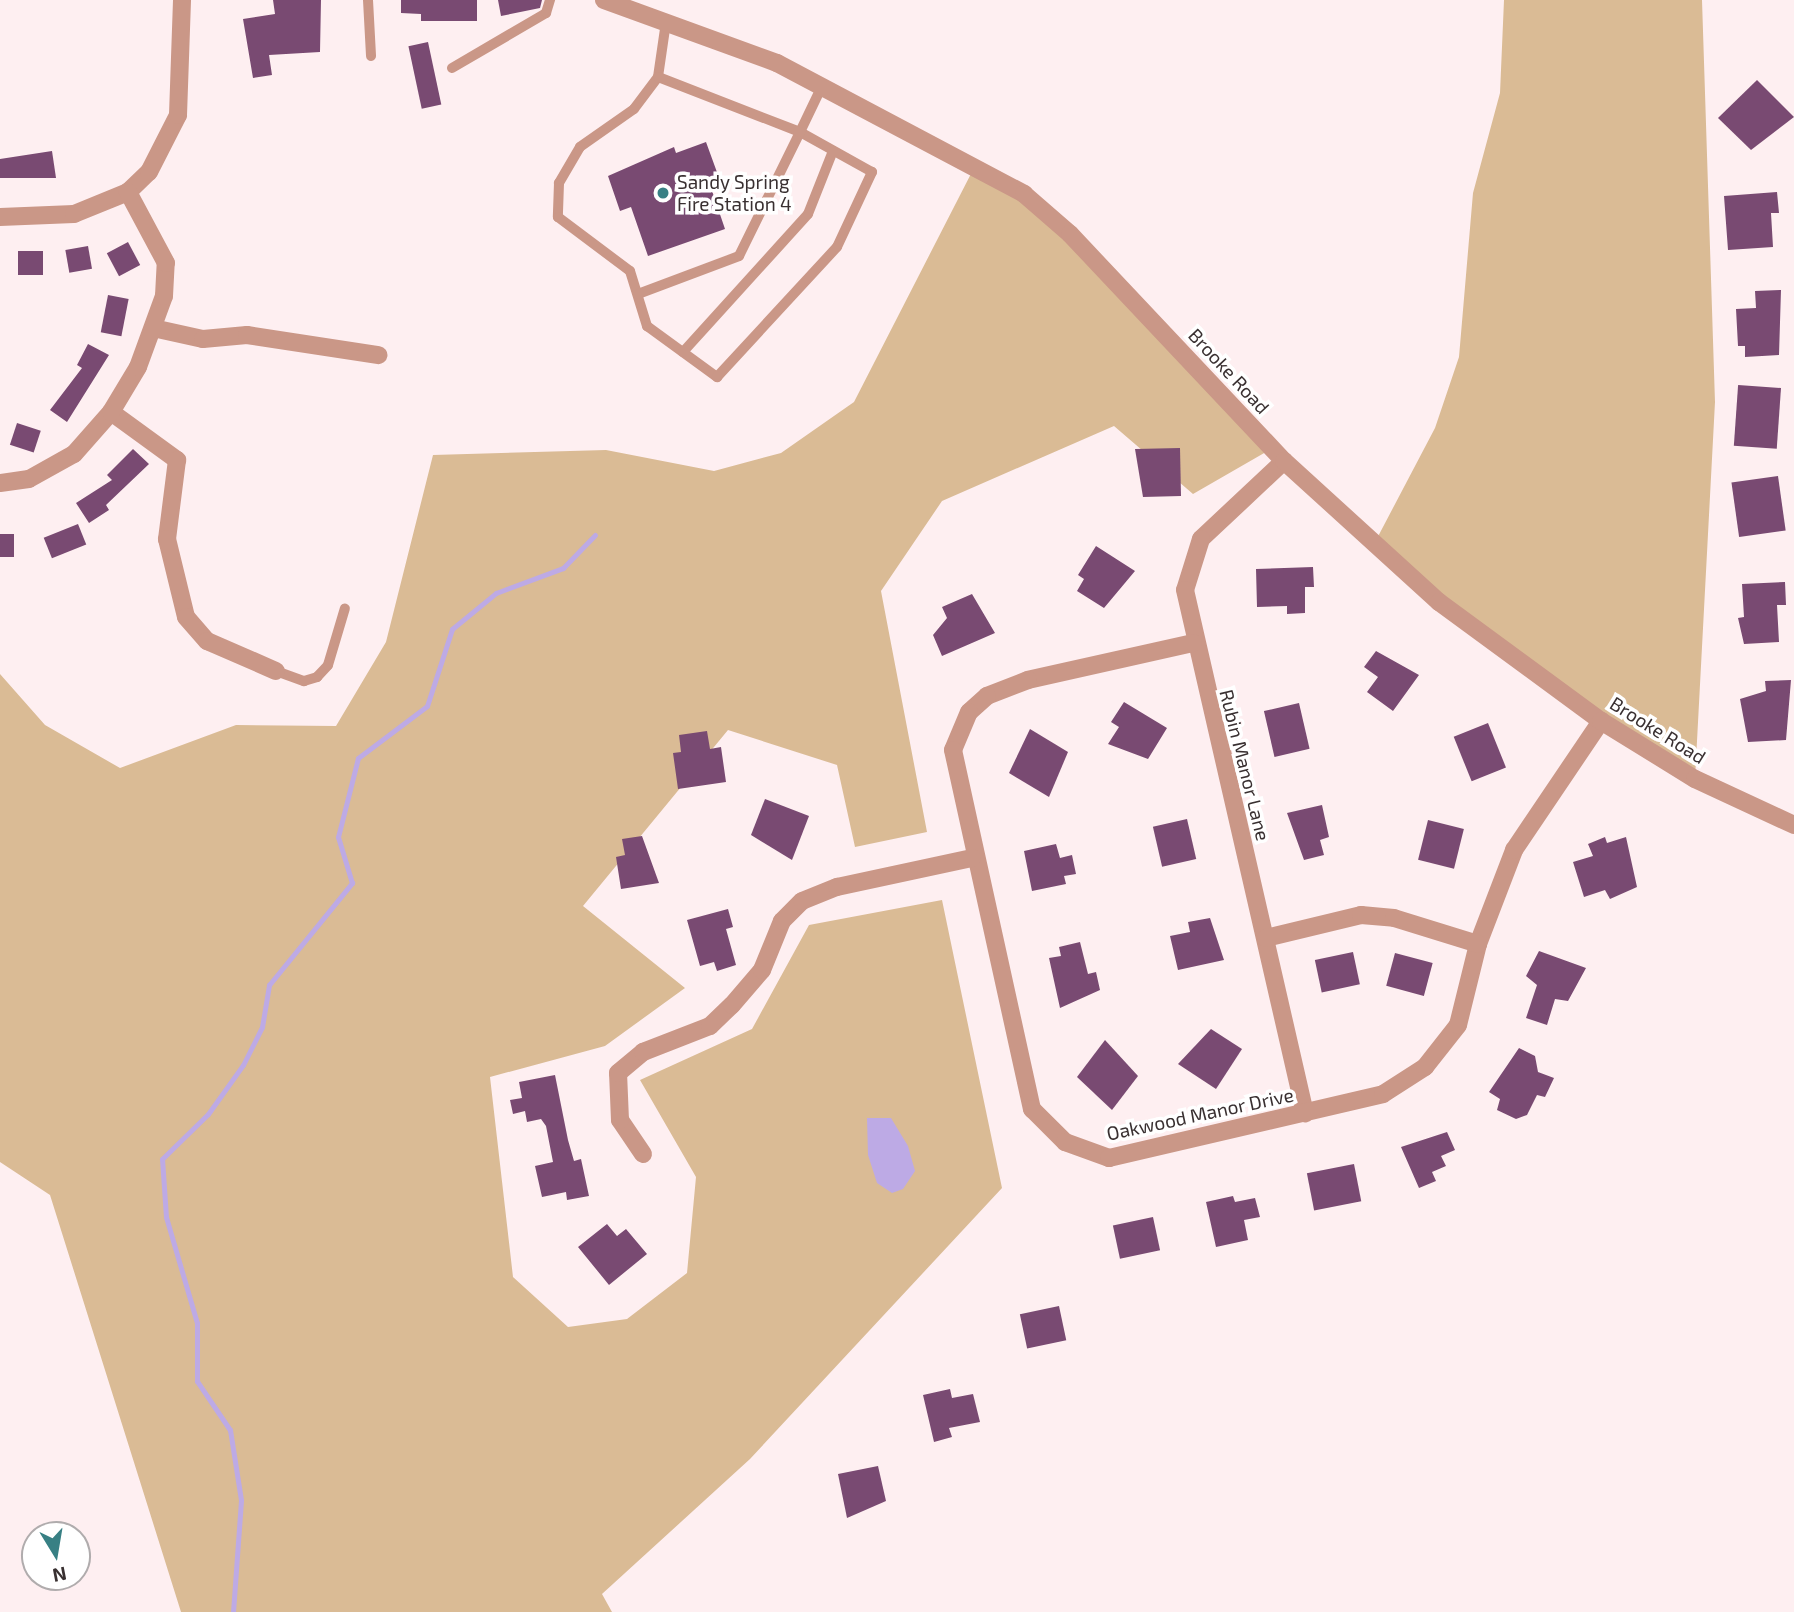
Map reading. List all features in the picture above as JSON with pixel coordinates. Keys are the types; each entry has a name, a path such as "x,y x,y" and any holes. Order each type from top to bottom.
{"street":[{"path":"0,217 75,214 128,192 161,154 178,115 182,0"},
{"name":"Brooke Road","path":"604,0 666,22 822,86 1024,194 1070,234 1284,461 1439,602 1601,721 1695,779 1794,825"},
{"path":"0,483 29,479 74,454 111,412 153,328 166,263 128,192"},
{"path":"153,328 202,339 247,335 378,355"},
{"path":"111,412 177,460 167,539 186,617 206,641 276,671"},
{"name":"Rubin Manor Lane","path":"1284,461 1201,539 1185,590 1192,643 1266,937 1306,1114"},
{"name":"Oakwood Manor Drive","path":"1192,643 1028,680 969,712 953,750 972,858 1032,1108 1065,1142 1109,1158 1383,1094 1425,1067 1458,1025 1478,944 1514,850 1601,721"},
{"path":"643,1154 620,1120 618,1073 643,1052 710,1026 762,970 782,921 802,901 837,887 972,858"},
{"path":"1266,937 1361,915 1394,918 1478,944"}],"lane":[{"path":"368,0 371,56"},
{"path":"452,68 546,13 550,0"},
{"path":"658,77 800,132 872,172 837,247 718,377 647,326 630,271 558,217 559,183 580,147 634,109 658,77 666,22"},
{"path":"638,294 739,256 822,86"},
{"path":"683,352 807,214 833,150"},
{"path":"276,671 304,681 317,677 328,665 345,608"}],"shaded area":[{"path":"1504,0 1702,0 1715,402 1695,779 1373,546 1435,428 1459,357 1473,193 1500,93"},
{"path":"976,164 1024,194 1273,448 1193,494 1114,426 942,501 881,591 927,832 855,847 837,765 728,730 583,906 685,988 605,1046 490,1077 513,1277 568,1327 627,1319 687,1273 696,1177 640,1080 752,1029 809,925 942,900 1002,1188 750,1459 602,1594 612,1612 181,1612 50,1195 0,1162 0,674 45,725 120,768 236,725 336,726 386,642 433,455 606,450 714,471 781,453 854,402"},
{"path":"867,1118 891,1118 908,1146 915,1171 903,1189 892,1193 877,1183 868,1155"}],"building":[{"path":"273,0 321,0 320,52 269,55 272,75 253,78 243,19 275,14"},
{"path":"401,0 477,0 477,21 421,21 421,14 401,13"},
{"path":"498,0 542,0 540,8 501,16"},
{"path":"428,42 441,105 422,109 408,46"},
{"path":"1757,80 1794,117 1751,150 1718,118"},
{"name":"Sandy Spring Fire Station 4","path":"706,142 718,175 708,179 725,229 648,256 631,207 620,211 608,176 674,147 676,153"},
{"path":"52,151 56,178 0,178 0,159"},
{"path":"1777,192 1779,213 1771,213 1773,247 1728,250 1724,196"},
{"path":"128,242 140,265 119,276 107,253"},
{"path":"88,246 92,269 69,273 65,250"},
{"path":"18,251 43,251 43,275 18,275"},
{"path":"1781,290 1779,355 1745,357 1745,346 1738,346 1736,309 1756,308 1755,291"},
{"path":"108,295 129,299 121,336 101,332"},
{"path":"88,344 109,355 67,422 50,410 82,368 77,365"},
{"path":"1738,385 1781,388 1777,449 1734,446"},
{"path":"17,423 41,431 34,453 10,445"},
{"path":"1180,448 1181,496 1143,497 1135,449"},
{"path":"133,449 149,464 106,505 109,510 89,523 76,503 112,480 107,475"},
{"path":"1778,476 1786,530 1739,537 1731,483"},
{"path":"78,524 86,544 52,558 44,538"},
{"path":"0,534 14,534 14,557 0,557"},
{"path":"1096,546 1135,571 1104,608 1077,591 1084,579 1078,575"},
{"path":"1313,567 1314,587 1305,587 1305,613 1287,614 1287,606 1257,607 1256,569"},
{"path":"1785,582 1786,605 1777,605 1779,642 1744,644 1738,618 1744,617 1742,584"},
{"path":"972,594 995,633 942,656 933,635 947,618 942,607"},
{"path":"1376,651 1419,675 1393,711 1367,692 1378,677 1364,667"},
{"path":"1791,680 1786,740 1748,742 1740,699 1766,691 1765,681"},
{"path":"1124,702 1167,728 1148,759 1108,744 1119,727 1111,722"},
{"path":"1299,703 1310,749 1274,757 1264,711"},
{"path":"1488,723 1506,768 1472,781 1454,737"},
{"path":"1030,729 1068,752 1049,797 1009,773"},
{"path":"707,731 710,749 721,747 726,782 678,789 673,753 681,752 679,735"},
{"path":"765,799 809,816 792,860 751,835"},
{"path":"1322,805 1329,837 1320,840 1324,855 1304,860 1287,813"},
{"path":"1187,819 1196,859 1162,867 1153,827"},
{"path":"1428,820 1464,829 1454,869 1418,860"},
{"path":"642,836 659,883 621,889 616,857 625,855 622,839"},
{"path":"1605,837 1607,843 1626,837 1637,887 1610,899 1605,890 1584,897 1573,862 1593,856 1588,844"},
{"path":"1056,844 1060,858 1072,855 1076,874 1064,876 1066,884 1032,891 1024,851"},
{"path":"728,909 733,927 726,929 736,965 717,971 714,962 700,966 687,920"},
{"path":"1210,918 1224,960 1178,970 1170,936 1190,932 1188,922"},
{"path":"1080,942 1088,974 1096,972 1100,990 1060,1008 1049,958 1061,956 1059,947"},
{"path":"1539,951 1586,968 1568,1001 1555,999 1547,1025 1526,1018 1537,985 1526,976"},
{"path":"1353,952 1360,984 1322,992 1315,960"},
{"path":"1395,953 1433,963 1424,996 1386,986"},
{"path":"1211,1029 1242,1049 1216,1089 1178,1064"},
{"path":"1105,1040 1138,1076 1112,1110 1077,1077"},
{"path":"1519,1048 1535,1056 1538,1072 1554,1078 1545,1097 1537,1095 1527,1115 1516,1119 1497,1110 1500,1099 1489,1092"},
{"path":"555,1075 568,1140 574,1161 581,1159 589,1196 567,1200 566,1192 542,1197 535,1166 553,1162 546,1126 541,1119 527,1122 525,1111 513,1114 510,1100 522,1098 519,1082"},
{"path":"1447,1132 1455,1150 1441,1156 1446,1166 1432,1172 1436,1181 1419,1188 1401,1147"},
{"path":"1354,1164 1361,1201 1314,1210 1307,1173"},
{"path":"1233,1196 1235,1202 1255,1198 1260,1217 1244,1220 1248,1240 1216,1247 1206,1202"},
{"path":"1153,1217 1160,1250 1120,1259 1113,1226"},
{"path":"607,1224 617,1236 626,1229 647,1254 609,1285 578,1247"},
{"path":"1059,1306 1066,1340 1027,1349 1020,1314"},
{"path":"950,1389 952,1398 973,1394 980,1422 949,1428 952,1437 934,1442 923,1395"},
{"path":"878,1466 886,1501 847,1518 838,1474"}],"waterway":[{"path":"233,1612 241,1500 230,1430 197,1381 197,1323 166,1217 162,1159 208,1114 243,1065 262,1027 269,985 352,883 338,837 358,758 427,706 452,629 496,593 563,568 595,535"}],"place":[{"name":"Sandy Spring Fire Station 4","path":"663,193"}]}
